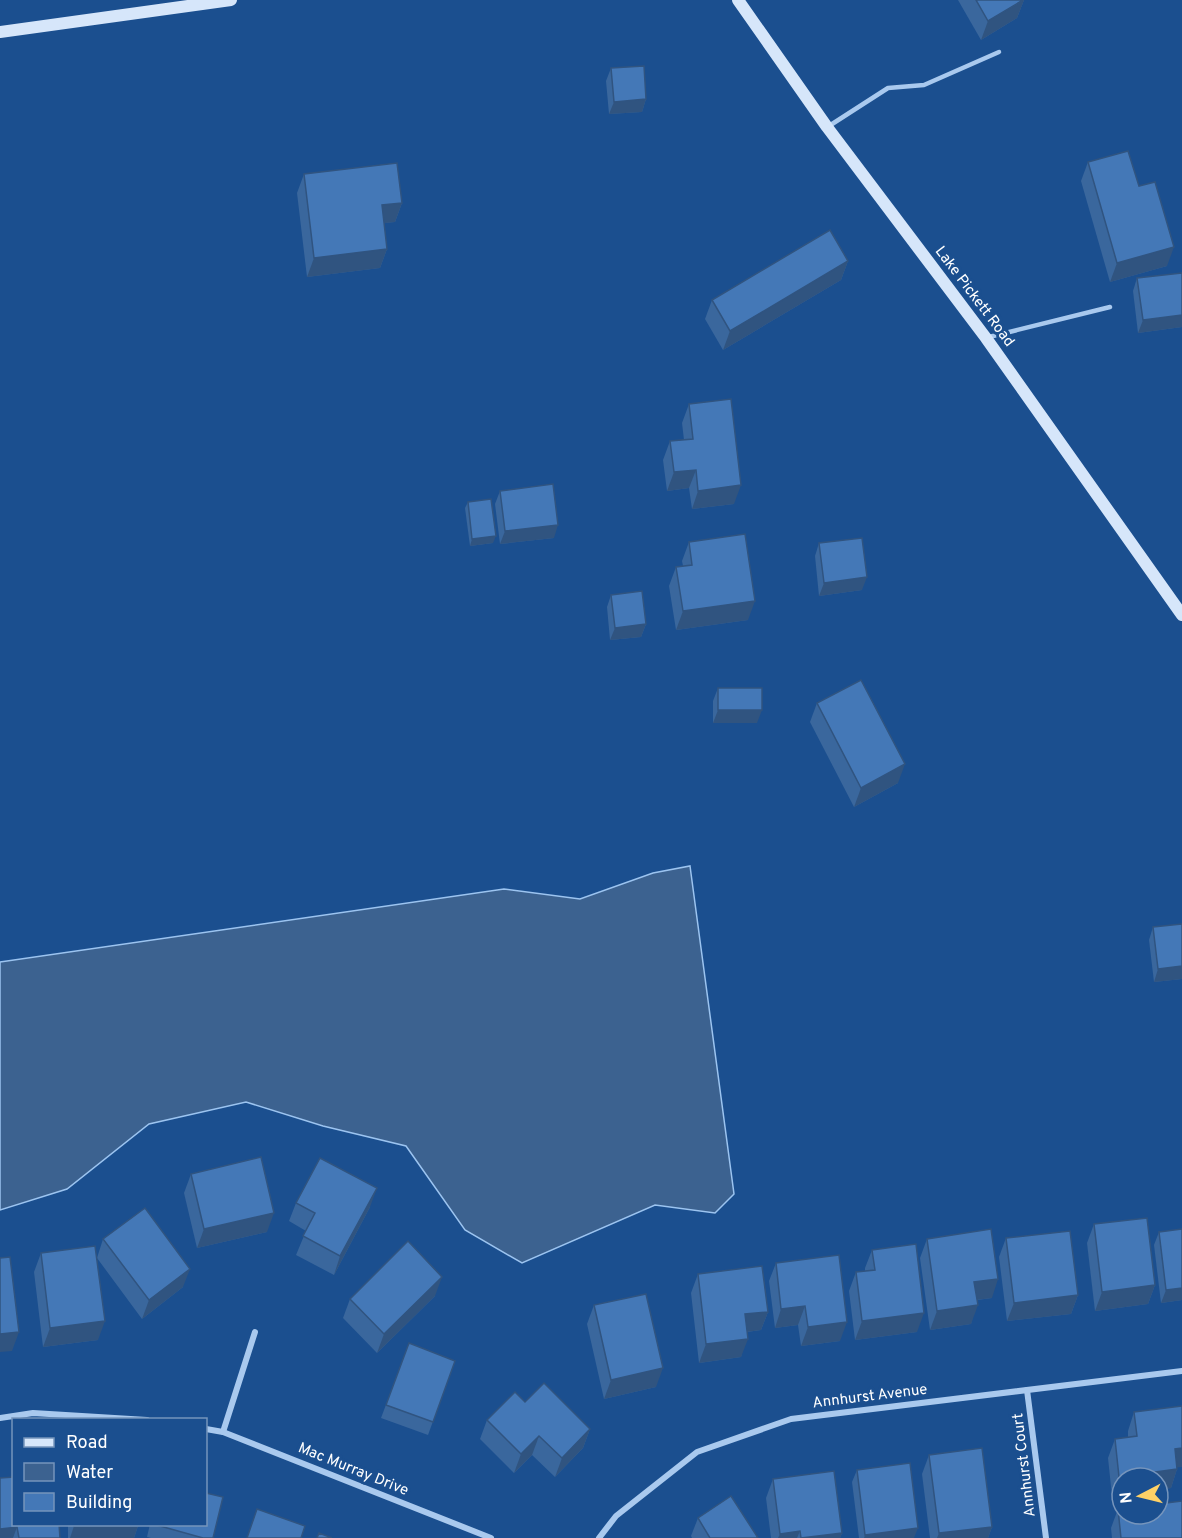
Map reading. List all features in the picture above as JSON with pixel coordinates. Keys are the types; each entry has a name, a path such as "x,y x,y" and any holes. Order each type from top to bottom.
{"main road":[{"path":"0,32 231,0"},
{"name":"Lake Pickett Road","path":"738,0 827,127 986,338 1182,615"}],"street":[{"path":"223,1432 255,1332"},
{"name":"Annhurst Avenue","path":"598,1538 616,1516 697,1452 791,1419 1182,1371"},
{"name":"Annhurst Court","path":"1028,1390 1046,1538"},
{"path":"0,1418 33,1413 128,1418"},
{"name":"Mac Murray Drive","path":"207,1429 223,1432 491,1538"}],"lane":[{"path":"827,127 888,88 924,85 999,52"},
{"path":"986,338 1110,308"}],"water":[{"path":"690,866 734,1194 715,1213 655,1205 522,1263 465,1230 406,1146 323,1126 246,1102 149,1124 67,1189 0,1210 0,962 504,889 580,899 653,873"}],"building":[{"path":"976,0 1023,0 988,21"},
{"path":"644,66 646,99 614,102 611,68"},
{"path":"1128,151 1139,186 1155,182 1174,247 1117,263 1088,162"},
{"path":"397,163 402,203 382,205 387,249 314,258 304,174"},
{"path":"830,230 848,261 730,331 712,300"},
{"path":"1182,273 1182,315 1143,320 1137,278"},
{"path":"731,399 741,485 698,491 696,470 674,472 670,441 693,439 689,404"},
{"path":"553,484 558,525 505,531 500,491"},
{"path":"491,499 496,536 472,539 468,502"},
{"path":"745,534 755,601 683,611 676,567 692,565 689,542"},
{"path":"862,538 867,577 824,583 819,543"},
{"path":"642,591 646,624 615,628 611,595"},
{"path":"861,680 905,764 861,788 817,703"},
{"path":"718,688 762,688 762,710 718,710"},
{"path":"1182,924 1182,966 1158,969 1153,927"},
{"path":"261,1157 274,1213 204,1229 191,1174"},
{"path":"320,1158 377,1188 340,1256 303,1236 315,1213 296,1203"},
{"path":"145,1208 190,1269 149,1300 103,1239"},
{"path":"1147,1218 1155,1285 1102,1292 1094,1224"},
{"path":"991,1229 998,1279 974,1282 978,1305 937,1311 927,1239"},
{"path":"1182,1229 1182,1288 1166,1290 1159,1232"},
{"path":"1070,1231 1078,1295 1014,1303 1006,1238"},
{"path":"408,1241 442,1277 384,1334 350,1299"},
{"path":"916,1244 924,1313 862,1321 856,1272 875,1270 872,1250"},
{"path":"95,1246 105,1321 50,1328 41,1253"},
{"path":"839,1255 847,1322 808,1327 805,1306 781,1309 776,1263"},
{"path":"10,1257 19,1332 0,1334 0,1258"},
{"path":"762,1266 768,1312 745,1314 748,1339 706,1344 698,1274"},
{"path":"646,1294 663,1368 611,1380 594,1305"},
{"path":"409,1343 455,1361 433,1422 386,1405"},
{"path":"544,1383 590,1429 562,1458 539,1436 521,1454 487,1420 515,1392 525,1402"},
{"path":"1182,1406 1182,1448 1175,1449 1177,1469 1170,1470 1170,1466 1118,1466 1115,1439 1137,1436 1134,1412"},
{"path":"982,1448 992,1527 939,1533 929,1455"},
{"path":"910,1463 918,1528 865,1535 857,1470"},
{"path":"834,1471 842,1533 801,1538 800,1531 780,1534 773,1479"},
{"path":"12,1477 12,1526 59,1526 60,1538 19,1538 17,1527 0,1529 0,1478"},
{"path":"207,1493 223,1497 213,1538 203,1538 160,1526 207,1526"},
{"path":"731,1496 758,1538 710,1538 698,1518"},
{"path":"1182,1501 1182,1538 1121,1538 1120,1526 1170,1526 1170,1502"},
{"path":"257,1509 305,1526 301,1538 247,1538"},
{"path":"319,1533 332,1538 317,1538"}]}
